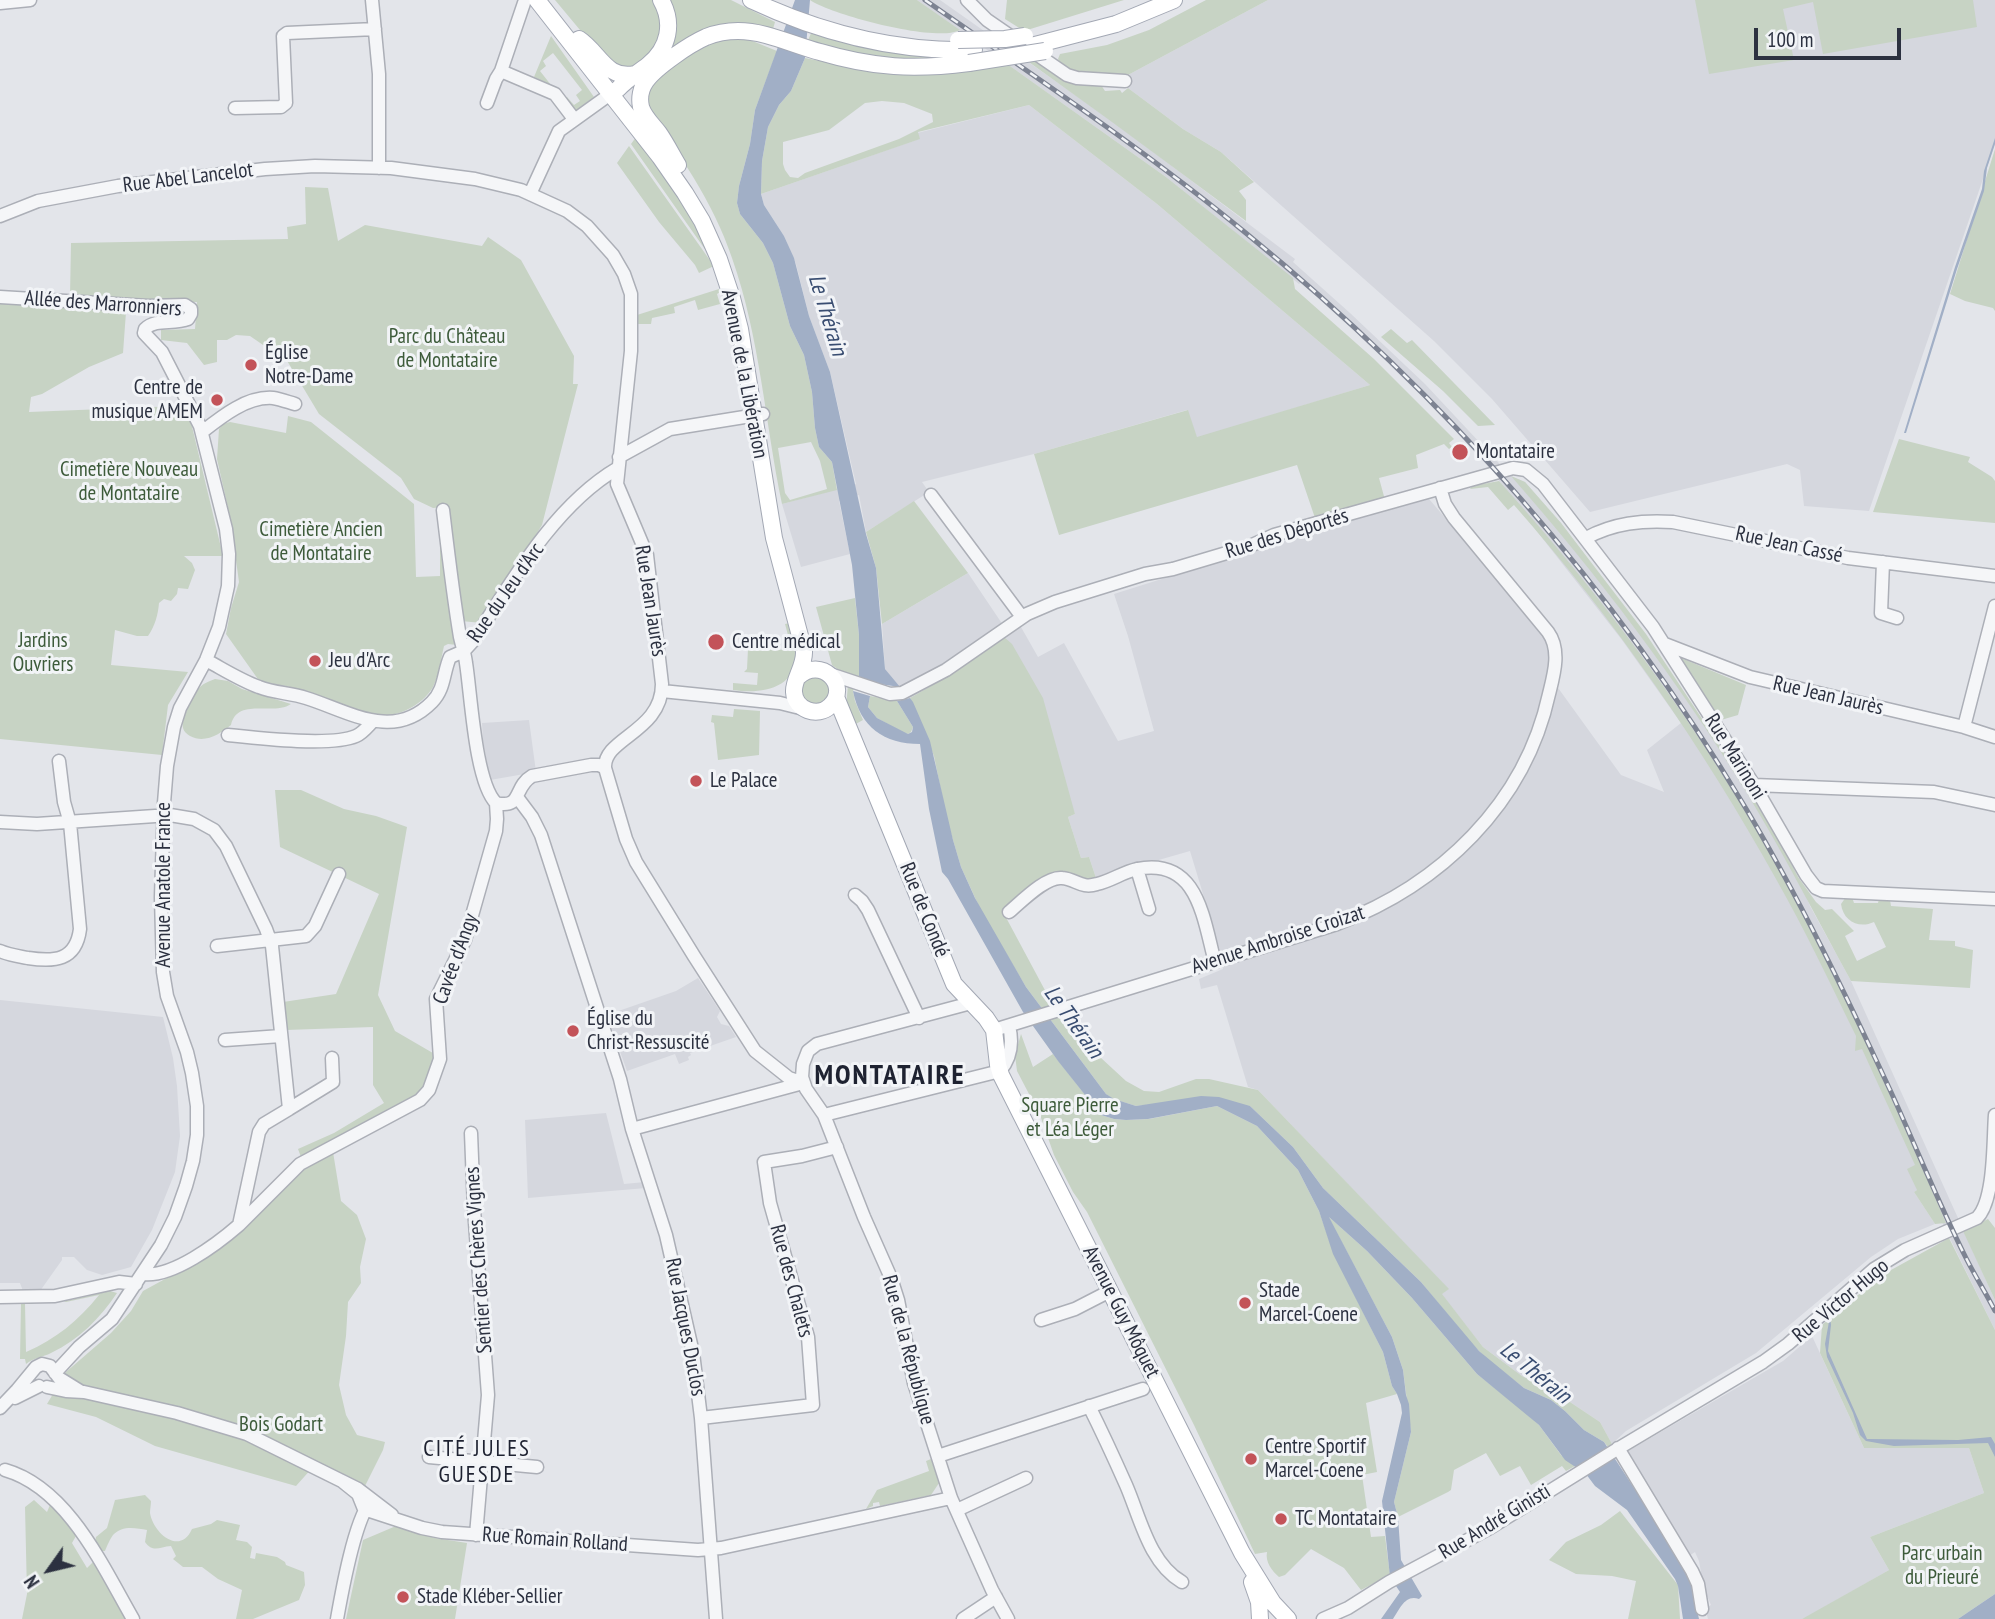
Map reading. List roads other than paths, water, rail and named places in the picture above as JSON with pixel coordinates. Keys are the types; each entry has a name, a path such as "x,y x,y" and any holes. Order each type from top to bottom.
{"main road":[{"name":"Avenue de la Libération","path":"548,0 579,39 680,184 741,298 749,329 774,538 804,651 796,681"},
{"path":"614,91 630,90 665,43 669,22 661,0"},
{"path":"751,0 771,4 800,21 901,36 1035,44 1149,0"},
{"path":"579,39 591,47 613,73 641,77 712,35 737,31 765,35 860,63 888,67 926,67 1089,32 1125,21 1174,0"},
{"name":"Avenue de la Libération","path":"530,1 678,165 707,212 727,268"},
{"path":"829,25 896,46 943,50 971,57"},
{"path":"641,77 641,107 678,165"},
{"name":"Avenue de la Libération","path":"758,415 787,558 811,643 828,673"},
{"path":"812,669 828,673 835,682 836,694 832,705 822,711 811,712 804,709 795,697 796,681 803,673 812,669"},
{"name":"Rue de Condé","path":"836,694 951,977 971,1003 1001,1028"},
{"name":"Rue de Condé","path":"822,711 837,718 855,742"},
{"path":"1000,1071 1001,1028"},
{"name":"Avenue Guy Môquet","path":"1000,1071 1242,1553 1273,1603 1288,1619"},
{"name":"Avenue Guy Môquet","path":"1242,1553 1257,1596 1260,1619"},
{"path":"1273,1619 1288,1619"}],"street":[{"path":"0,3 30,0"},
{"path":"372,0 379,83 379,168"},
{"path":"967,0 994,24 1067,75 1125,81"},
{"path":"487,103 530,1"},
{"path":"235,108 281,107 285,103 283,36 287,33 375,29"},
{"path":"501,71 555,94 574,119"},
{"path":"530,194 557,134 614,91"},
{"name":"Rue Abel Lancelot","path":"0,216 64,195 171,179 303,166 379,168"},
{"name":"Rue Jean Jaurès","path":"379,168 475,179 530,194 568,211 587,226 613,255 624,274 630,288 632,306 631,351 618,488 647,555 662,691"},
{"name":"Allée des Marronniers","path":"0,297 188,306 191,311 188,319 151,324 144,333 162,352 187,400"},
{"path":"202,432 229,413 253,401 272,398 295,404"},
{"name":"Avenue Anatole France","path":"55,1374 79,1347 107,1324 161,1245 179,1208 193,1161 197,1135 197,1106 192,1073 164,980 161,897 163,815 168,757 176,720 184,699 206,660 221,618 230,563 226,529 202,432 187,400"},
{"name":"Rue du Jeu d'Arc","path":"206,660 257,687 305,697 359,718 383,722 406,718 426,708 441,689 450,657 464,651 474,640 528,557 590,486 619,462 670,429 758,415"},
{"name":"Rue des Déportés","path":"828,673 893,695 908,691 946,670 1022,617 1042,607 1145,574 1256,544 1274,535 1513,468 1521,468 1539,480 1664,643"},
{"name":"Avenue Ambroise Croizat","path":"1001,1028 1337,924 1371,910 1443,864 1481,827 1504,798 1525,761 1540,726 1548,699 1555,643 1454,518 1445,504 1440,488"},
{"path":"931,495 1022,617"},
{"path":"443,510 472,716 488,793 496,803 509,804 517,797 522,784 532,776 591,765 605,768"},
{"name":"Rue Jean Cassé","path":"1586,538 1624,524 1665,521 1848,558 1995,576"},
{"path":"1883,562 1881,613 1897,618"},
{"path":"1964,727 1995,606"},
{"name":"Rue Jean Jaurès","path":"1664,643 1750,677 1964,727 1995,737"},
{"name":"Rue Marinoni","path":"1664,643 1816,888 1824,891 1995,898"},
{"path":"755,701 778,695 796,681"},
{"path":"836,694 844,685 856,684"},
{"path":"804,709 780,703 662,691 657,708 650,718 610,752 605,760 626,839 636,862 755,1051 789,1078 804,1083"},
{"path":"228,735 303,741 345,738 358,735 373,721"},
{"path":"0,951 44,960 56,959 66,955 76,943 80,929 71,823 64,802 59,761"},
{"path":"1754,785 1934,792 1995,805"},
{"name":"Rue Jacques Duclos","path":"517,797 541,835 622,1087 632,1129 668,1245 693,1353 701,1418 716,1619"},
{"name":"Cavée d'Angy","path":"0,1297 65,1295 159,1274 183,1263 212,1246 239,1225 300,1164 420,1100 427,1093 440,1059 436,999 462,945 477,901 496,831 496,803"},
{"path":"0,822 71,823 163,815 194,819 218,834 271,941 289,1109"},
{"path":"1009,912 1051,879 1060,877 1079,885 1091,885 1137,869 1167,869 1186,880 1195,894 1215,962"},
{"path":"1137,869 1149,909"},
{"path":"217,946 303,937 310,933 339,874"},
{"path":"855,895 868,910 919,1018"},
{"path":"804,1083 804,1059 814,1046 971,1003"},
{"path":"225,1040 281,1036"},
{"path":"239,1225 259,1132 264,1124 334,1082 332,1058"},
{"path":"824,1115 1000,1071"},
{"path":"632,1129 804,1083"},
{"name":"Rue de la République","path":"804,1083 809,1096 824,1115 893,1284 914,1383 951,1497 1008,1619"},
{"name":"Rue Victor Hugo","path":"1616,1450 1763,1362 1788,1344 1881,1264 1980,1215 1989,1196 1995,1115"},
{"name":"Sentier des Chères Vignes","path":"471,1133 488,1387 483,1462"},
{"name":"Rue des Chalets","path":"701,1418 813,1405 808,1336 768,1197 764,1162 837,1147"},
{"path":"1041,1321 1075,1309 1110,1291"},
{"name":"Avenue Anatole France","path":"3,1405 38,1368 79,1347"},
{"path":"50,1366 55,1374 84,1392 43,1386 33,1380 38,1368 50,1366"},
{"path":"43,1386 52,1383 55,1374"},
{"name":"Avenue Anatole France","path":"3,1405 43,1386"},
{"path":"938,1456 1143,1389"},
{"name":"Rue Romain Rolland","path":"84,1392 177,1413 236,1430 343,1482 368,1504 401,1521 429,1530 710,1550 951,1497"},
{"path":"1089,1406 1126,1485 1150,1545 1168,1571 1182,1582"},
{"path":"1616,1450 1692,1571 1698,1584 1702,1609"},
{"name":"Rue André Ginisti","path":"1334,1616 1490,1528 1616,1450"},
{"path":"429,1457 537,1467"},
{"path":"476,1535 483,1462"},
{"path":"5,1470 34,1483 72,1520 133,1619"},
{"path":"957,1510 1026,1478"},
{"path":"337,1619 343,1586 368,1504"},
{"path":"963,1619 996,1597"},
{"path":"1323,1619 1334,1616"}],"water":[{"path":"795,0 810,0 805,58 791,91 779,105 768,127 762,161 761,194 764,205 784,236 794,258 809,316 830,372 876,568 885,669 900,687 859,677 859,635 852,565 832,462 819,447 804,355 790,326 773,263 763,243 740,214 737,203 755,110"},
{"path":"1995,138 1984,191 1904,433 1982,189 1984,171"},
{"path":"853,691 870,696 868,707 877,718 908,734 913,727 897,701 910,698 913,702 930,741 953,840 975,898 1026,987 1106,1094 1136,1106 1201,1096 1219,1097 1250,1106 1293,1147 1323,1188 1421,1282 1479,1351 1524,1388 1551,1400 1584,1430 1604,1442 1681,1560 1691,1584 1699,1619 1683,1619 1675,1579 1627,1510 1595,1486 1586,1474 1565,1460 1539,1425 1477,1374 1412,1298 1367,1251 1329,1217 1392,1337 1403,1370 1409,1404 1411,1432 1394,1502 1398,1517 1401,1560 1422,1596 1419,1599 1406,1600 1393,1619 1381,1619 1400,1592 1390,1577 1382,1501 1402,1413 1401,1405 1392,1386 1383,1352 1333,1254 1319,1211 1298,1170 1257,1126 1217,1106 1148,1119 1114,1119 1101,1115 1023,1012 942,872 929,809 920,744 895,741 876,731 861,714"},
{"path":"1830,1316 1828,1351 1867,1439 1958,1440 1991,1437 1995,1444 1995,1457 1988,1443 1894,1446 1866,1441 1860,1435 1853,1413 1827,1357 1825,1344"},
{"path":"1995,1594 1995,1619 1958,1619"}],"railway":[{"path":"925,0 1169,173 1320,296 1390,361 1457,429 1521,499 1582,572 1640,648 1694,726 1765,842 1840,983 1956,1238 1995,1311"}],"place":[{"name":"Église Notre-Dame","path":"251,365"},
{"name":"Centre de musique AMEM","path":"217,400"},
{"name":"Montataire","path":"1460,452"},
{"name":"Centre médical","path":"716,642"},
{"name":"Jeu d'Arc","path":"315,661"},
{"name":"Le Palace","path":"696,781"},
{"name":"Église du Christ-Ressuscité","path":"573,1031"},
{"name":"Stade Marcel-Coene","path":"1245,1303"},
{"name":"Centre Sportif Marcel-Coene","path":"1251,1459"},
{"name":"TC Montataire","path":"1281,1519"},
{"name":"Stade Kléber-Sellier","path":"403,1597"}],"district":[{"name":"MONTATAIRE","path":"890,1076"},
{"name":"CITÉ JULES GUESDE","path":"477,1462"}],"water label":[{"name":"Le Thérain","path":"827,315"},
{"name":"Le Thérain","path":"1073,1022"},
{"name":"Le Thérain","path":"1535,1373"}],"park label":[{"name":"Parc du Château de Montataire","path":"447,349"},
{"name":"Cimetière Nouveau de Montataire","path":"129,482"},
{"name":"Cimetière Ancien de Montataire","path":"321,542"},
{"name":"Jardins Ouvriers","path":"43,653"},
{"name":"Square Pierre et Léa Léger","path":"1070,1118"},
{"name":"Bois Godart","path":"281,1425"},
{"name":"Parc urbain du Prieuré","path":"1942,1566"}]}
